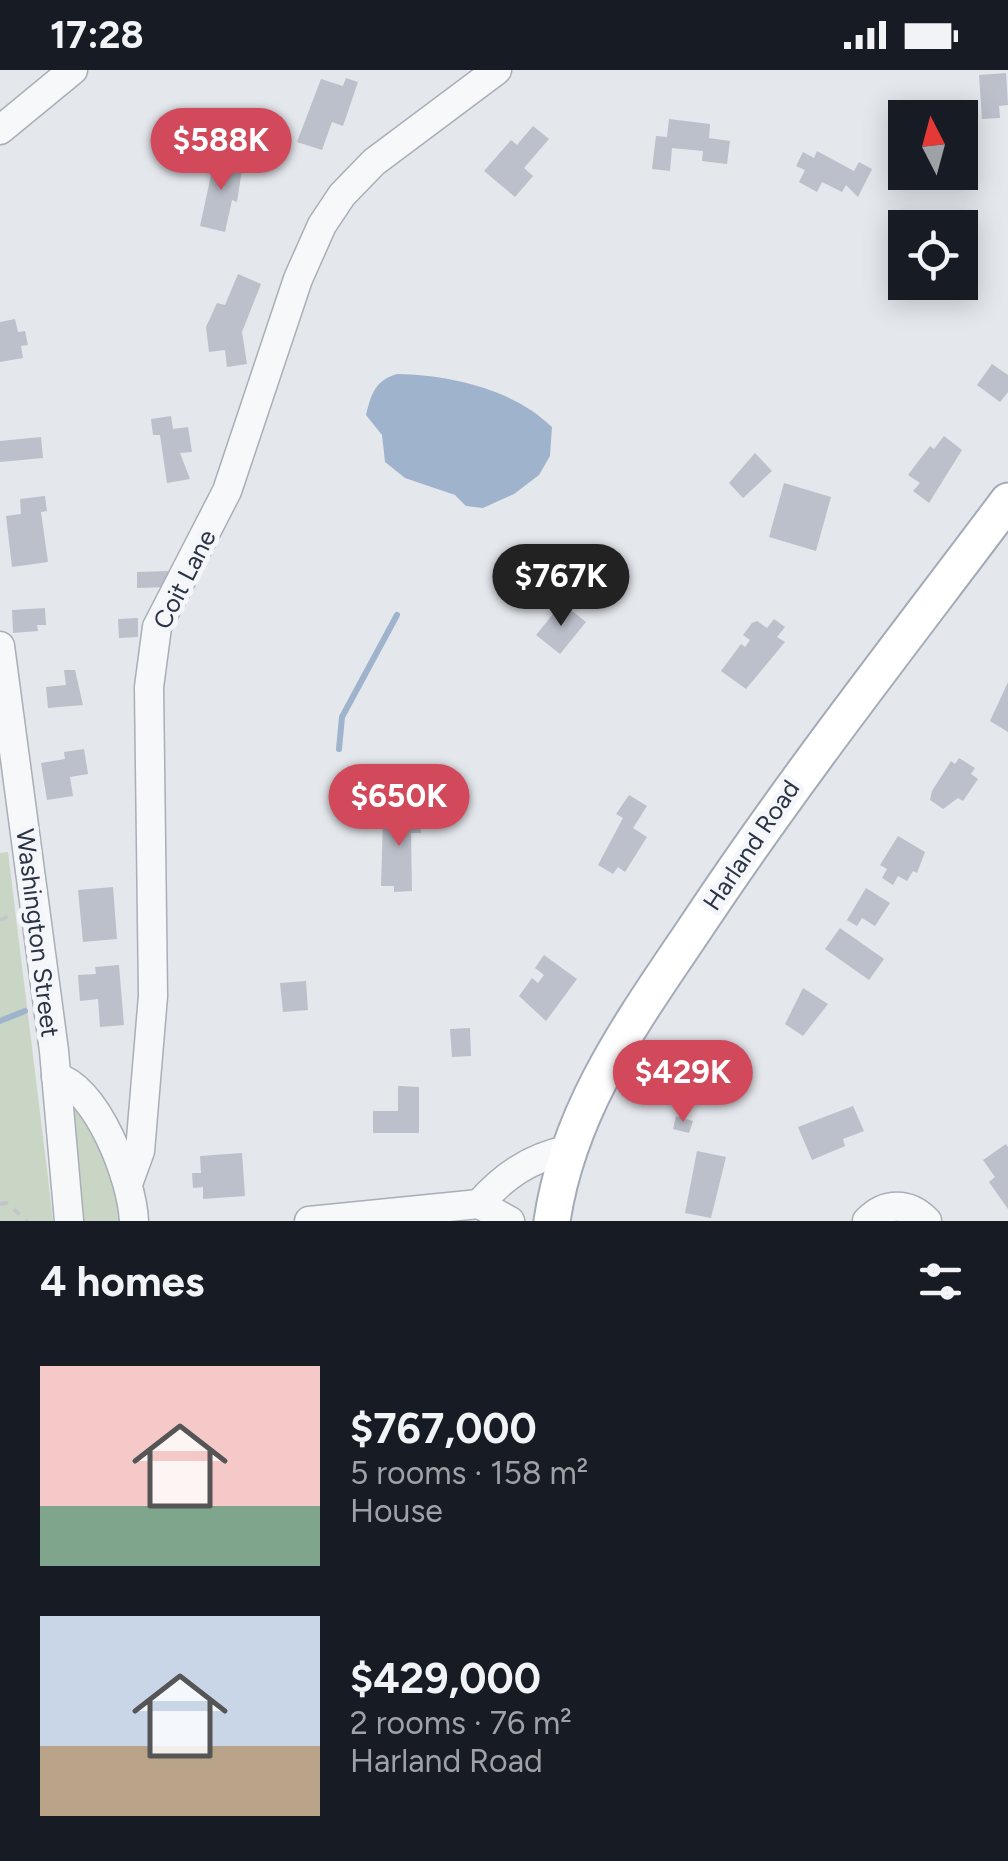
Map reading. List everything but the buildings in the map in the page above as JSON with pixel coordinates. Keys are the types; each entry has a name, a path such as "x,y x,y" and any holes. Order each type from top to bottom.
{"main road":[{"name":"Harland Road","path":"552,1221 567,1150 610,1059 744,854 856,697 1008,501"}],"street":[{"path":"0,130 73,70"},
{"name":"Coit Lane","path":"128,1184 140,1151 153,996 149,687 154,636 226,491 306,256 322,225 342,195 374,162 497,70"},
{"name":"Washington Street","path":"0,646 56,1077 69,1221"},
{"path":"56,1077 82,1090 128,1184 134,1221"},
{"path":"479,1204 518,1169 567,1150"},
{"path":"309,1221 479,1204 510,1221"},
{"path":"866,1221 882,1209 901,1206 927,1221"}],"path":[{"path":"0,1204 7,1203 26,1221"}],"green space":[{"path":"8,852 53,1221 0,1221 0,853"},
{"path":"77,1096 117,1178 125,1221 82,1221 71,1097"}],"water":[{"path":"397,374 438,377 480,387 536,414 552,427 550,456 539,475 514,494 483,508 466,506 455,495 405,478 385,462 382,435 366,415 375,389"}],"waterway":[{"path":"339,749 342,717 397,615"},
{"path":"0,1021 25,1011"}]}
